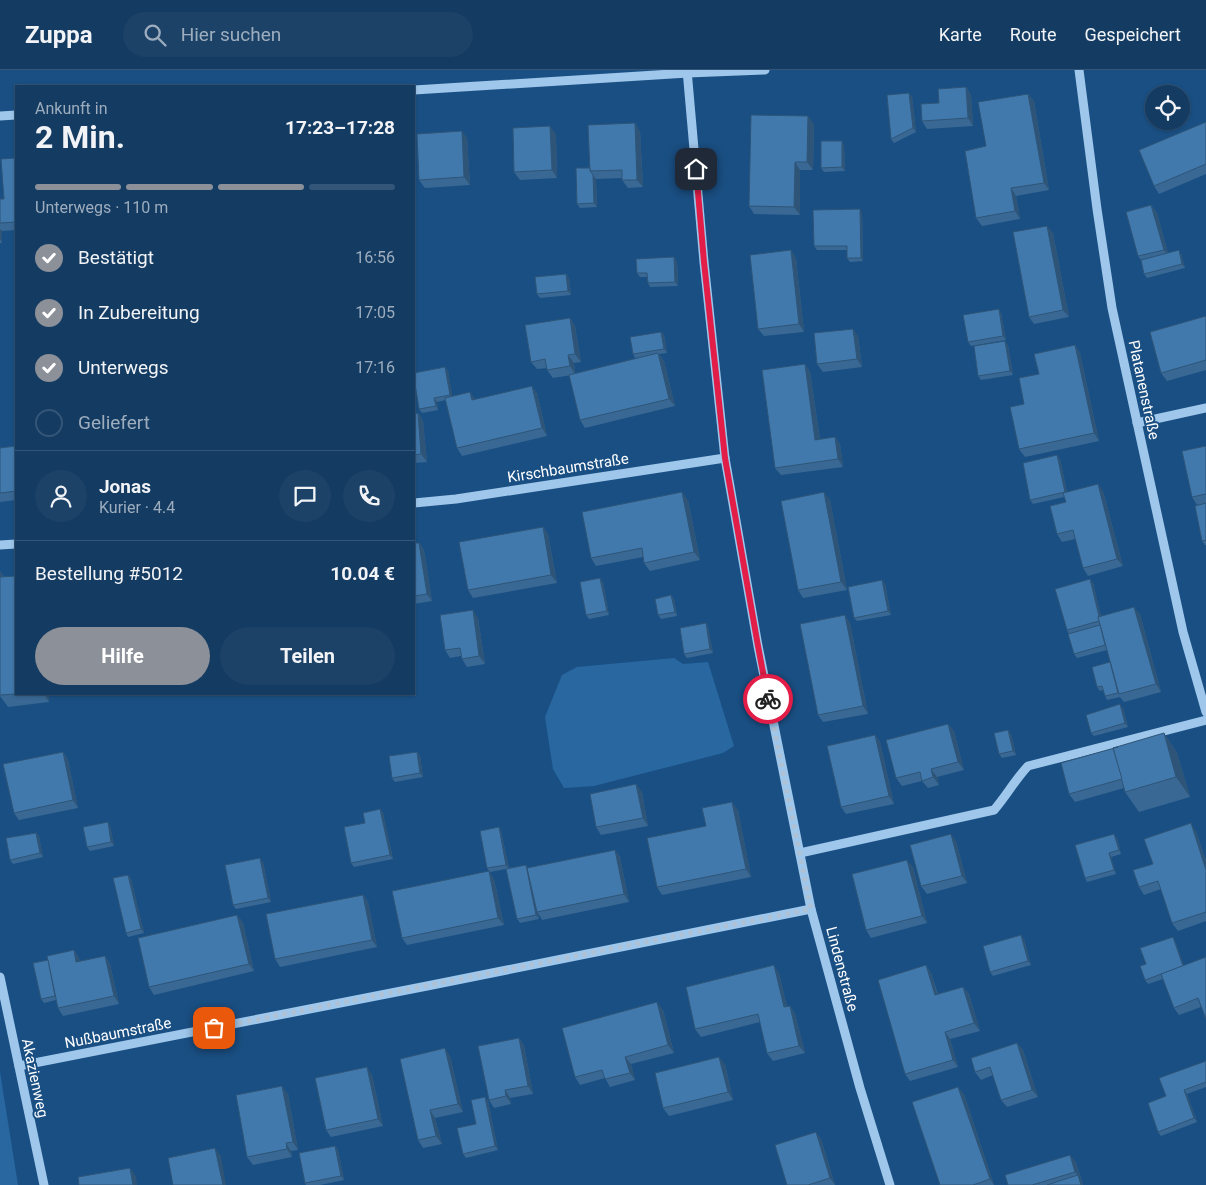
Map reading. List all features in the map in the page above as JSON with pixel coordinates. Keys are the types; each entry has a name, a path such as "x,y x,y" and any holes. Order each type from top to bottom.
{"street":[{"path":"415,90 688,72 765,70"},
{"name":"Platanenstraße","path":"1079,70 1112,308 1183,632 1206,712"},
{"name":"Lindenstraße","path":"688,72 704,262 725,458 758,646 811,909 860,1088 890,1185"},
{"path":"0,116 15,115"},
{"path":"1137,423 1206,408"},
{"name":"Kirschbaumstraße","path":"415,503 456,499 725,458"},
{"path":"0,545 15,544"},
{"path":"800,853 994,810 1028,766 1206,720"},
{"name":"Nußbaumstraße","path":"19,1066 811,909"},
{"name":"Akazienweg","path":"0,977 44,1185"}],"shaded area":[{"path":"674,658 683,664 708,662 734,746 723,753 594,786 564,788 553,769 545,717 562,675 577,667"},
{"path":"0,1072 18,1185 0,1185"}],"building":[{"path":"966,87 968,118 922,121 921,104 939,103 938,89"},
{"path":"909,93 913,128 891,139 887,95"},
{"path":"1028,94 1044,183 1011,188 1015,211 976,218 965,151 986,146 978,102"},
{"path":"751,115 808,116 807,162 795,162 794,207 749,206"},
{"path":"1206,122 1206,164 1154,186 1139,150"},
{"path":"635,123 637,180 622,180 622,170 590,171 588,125"},
{"path":"550,126 552,170 514,172 513,128"},
{"path":"462,131 464,177 419,180 417,134"},
{"path":"821,141 842,141 842,167 821,168"},
{"path":"15,158 15,222 0,223 0,199 4,199 1,159"},
{"path":"576,168 590,168 593,175 594,203 577,204"},
{"path":"1151,205 1164,250 1138,256 1126,212"},
{"path":"860,209 861,258 847,258 847,246 814,246 813,210"},
{"path":"1047,226 1063,310 1029,317 1013,232"},
{"path":"791,250 799,324 758,329 750,255"},
{"path":"1179,250 1182,264 1144,274 1141,260"},
{"path":"674,257 675,282 648,283 647,273 637,273 636,259"},
{"path":"566,274 568,291 537,294 535,277"},
{"path":"999,309 1003,336 968,342 963,315"},
{"path":"1206,316 1206,360 1161,373 1150,332"},
{"path":"570,318 575,354 568,355 570,366 547,370 545,359 531,362 525,325"},
{"path":"853,329 857,359 817,364 814,333"},
{"path":"661,332 664,349 633,354 630,337"},
{"path":"1005,341 1010,371 978,376 974,346"},
{"path":"1075,345 1094,433 1019,449 1010,407 1024,404 1019,378 1039,374 1034,354"},
{"path":"658,353 669,399 580,420 569,375"},
{"path":"805,364 815,440 835,437 838,459 775,468 762,370"},
{"path":"445,367 450,395 434,398 436,406 419,409 415,373"},
{"path":"532,386 542,428 457,448 445,398 470,392 472,400"},
{"path":"418,413 421,454 415,455 415,414"},
{"path":"15,446 15,491 0,493 0,448"},
{"path":"1206,446 1206,494 1192,497 1182,451"},
{"path":"1057,455 1065,492 1030,500 1023,463"},
{"path":"1098,484 1117,559 1083,568 1073,530 1057,534 1050,506 1066,502 1063,493"},
{"path":"682,492 694,552 644,563 642,548 591,558 582,512"},
{"path":"824,492 841,582 798,590 781,501"},
{"path":"1206,503 1206,540 1202,541 1195,506"},
{"path":"543,527 551,575 468,590 459,542"},
{"path":"415,543 419,543 427,594 415,596"},
{"path":"15,576 15,694 0,695 0,577"},
{"path":"600,578 607,611 586,615 580,582"},
{"path":"1090,579 1099,621 1067,630 1055,589"},
{"path":"882,580 888,611 854,618 848,587"},
{"path":"671,595 675,612 658,615 655,599"},
{"path":"1134,607 1156,684 1119,694 1098,617"},
{"path":"473,610 479,656 462,659 460,648 445,650 440,615"},
{"path":"845,615 863,706 818,715 800,624"},
{"path":"706,623 710,649 684,654 680,628"},
{"path":"1100,625 1105,645 1074,654 1068,634"},
{"path":"1110,662 1118,693 1105,696 1102,686 1097,687 1092,667"},
{"path":"1120,704 1125,723 1091,733 1086,715"},
{"path":"948,724 958,762 931,769 933,777 922,781 920,772 896,778 886,740"},
{"path":"1008,730 1013,751 999,754 994,733"},
{"path":"1164,733 1176,777 1125,792 1113,748"},
{"path":"875,735 889,796 841,807 827,746"},
{"path":"1113,748 1122,779 1069,794 1061,763"},
{"path":"63,752 73,800 14,813 3,764"},
{"path":"417,752 420,773 392,778 389,756"},
{"path":"636,784 643,818 596,827 590,794"},
{"path":"732,802 746,869 657,887 647,838 706,826 702,808"},
{"path":"380,809 390,855 351,863 344,827 365,823 363,813"},
{"path":"108,822 111,842 87,847 83,827"},
{"path":"1191,823 1206,870 1206,912 1172,923 1158,881 1139,887 1133,870 1153,864 1144,839"},
{"path":"499,827 506,865 487,868 480,831"},
{"path":"36,833 40,853 10,860 6,838"},
{"path":"951,834 962,876 921,886 910,845"},
{"path":"1114,834 1119,850 1109,853 1114,870 1085,878 1075,845"},
{"path":"615,850 624,894 537,912 527,868"},
{"path":"260,858 268,898 233,905 225,865"},
{"path":"907,860 922,916 866,930 852,874"},
{"path":"526,865 536,915 517,919 506,869"},
{"path":"489,871 498,918 402,938 392,891"},
{"path":"128,875 141,929 126,933 113,878"},
{"path":"363,895 372,940 275,959 266,914"},
{"path":"237,915 249,964 149,987 138,938"},
{"path":"1021,935 1028,961 990,972 983,946"},
{"path":"1173,937 1183,966 1145,980 1140,966 1146,964 1140,948"},
{"path":"74,950 76,962 105,956 114,996 58,1008 47,956"},
{"path":"1206,957 1206,1019 1198,998 1174,1008 1161,974"},
{"path":"48,960 55,996 41,999 33,963"},
{"path":"774,965 784,1007 790,1006 799,1046 767,1053 758,1014 695,1029 686,987"},
{"path":"926,965 935,995 963,987 974,1023 945,1032 953,1060 905,1074 878,980"},
{"path":"657,1002 668,1045 625,1057 630,1073 605,1079 602,1070 575,1077 562,1028"},
{"path":"519,1038 528,1086 505,1090 506,1096 489,1100 478,1046"},
{"path":"1017,1043 1032,1090 1001,1100 990,1067 975,1072 971,1058"},
{"path":"445,1048 458,1104 430,1110 436,1136 418,1140 400,1059"},
{"path":"719,1057 728,1092 663,1108 655,1073"},
{"path":"1206,1061 1206,1082 1184,1090 1194,1118 1158,1132 1148,1103 1166,1096 1159,1078"},
{"path":"367,1067 378,1119 326,1130 315,1078"},
{"path":"282,1086 293,1142 286,1143 287,1149 247,1157 236,1095"},
{"path":"958,1087 990,1179 973,1185 940,1185 912,1102"},
{"path":"485,1097 495,1146 463,1154 457,1128 476,1124 471,1100"},
{"path":"816,1132 830,1178 808,1185 787,1185 775,1145"},
{"path":"335,1146 341,1176 305,1183 299,1153"},
{"path":"215,1148 223,1185 173,1185 168,1158"},
{"path":"1070,1155 1075,1172 1032,1185 1008,1185 1005,1175"},
{"path":"130,1168 133,1185 79,1185 78,1177"},
{"path":"1078,1175 1081,1185 1047,1185"}],"way so far":[{"path":"214,1028 811,909 768,699"}],"route":[{"path":"696,169 725,458 768,699"}]}
